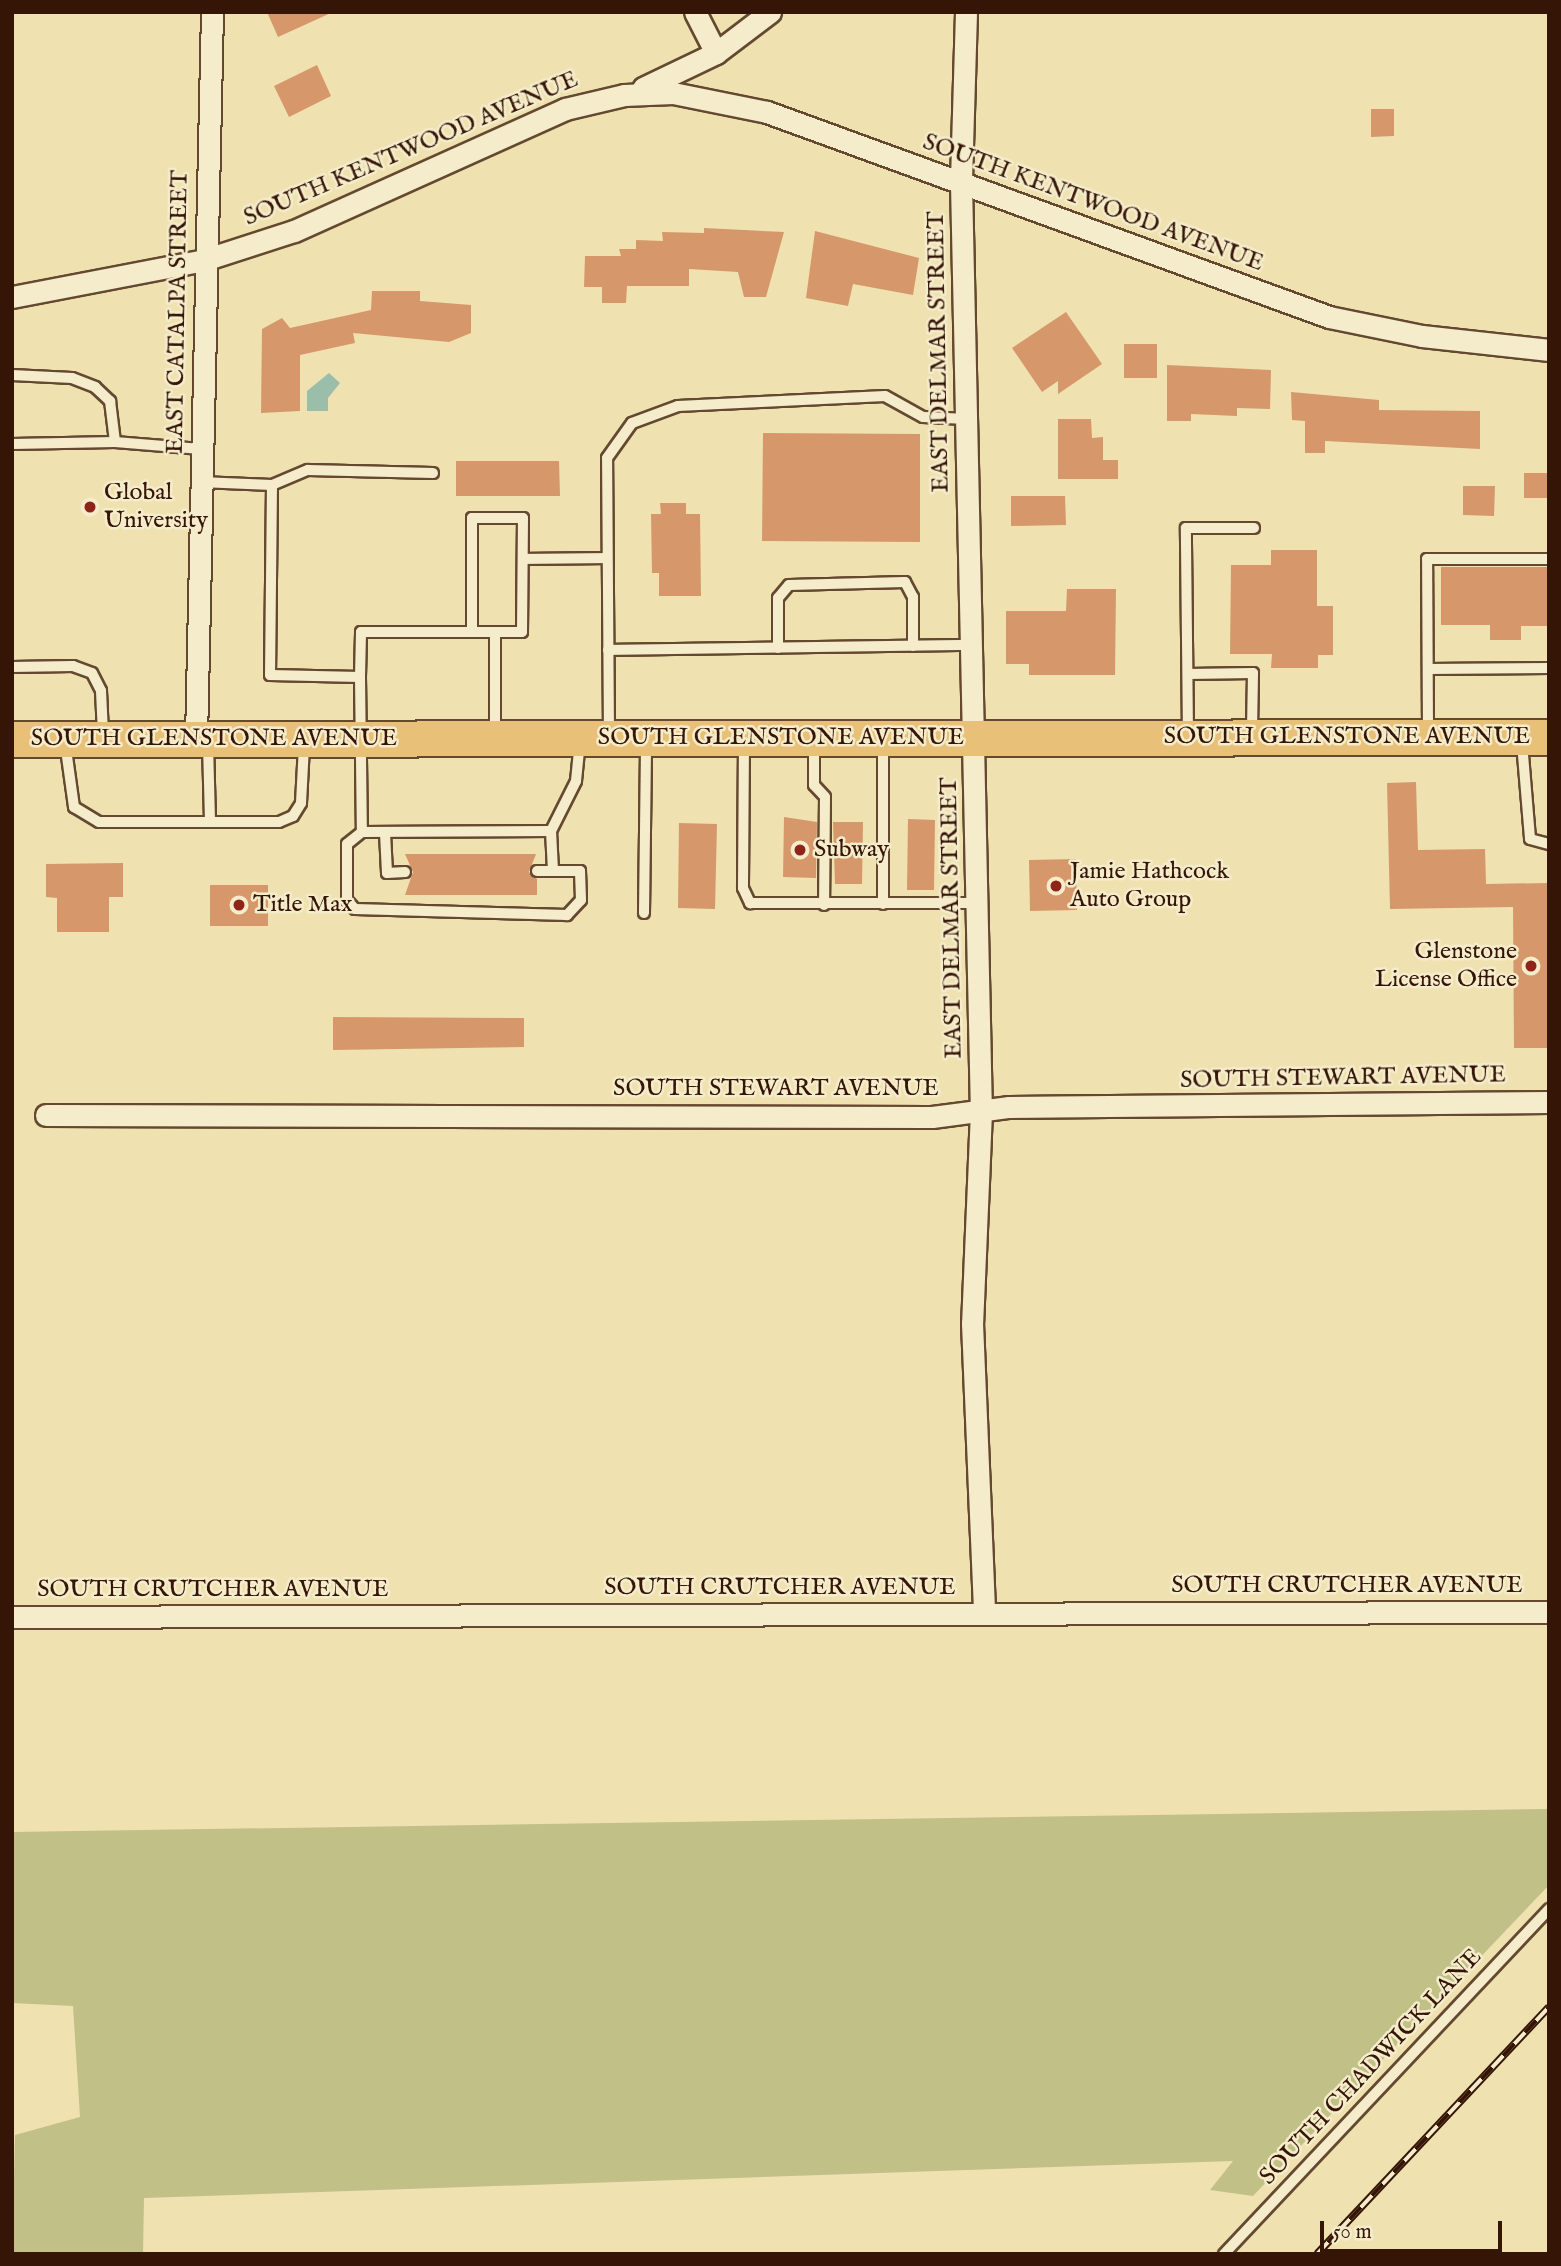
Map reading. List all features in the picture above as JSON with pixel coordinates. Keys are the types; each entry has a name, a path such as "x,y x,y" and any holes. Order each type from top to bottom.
{"main road":[{"name":"SOUTH GLENSTONE AVENUE","path":"12,739 1535,737"}],"street":[{"name":"EAST CATALPA STREET","path":"202,739 200,482 212,12"},
{"path":"695,12 716,53 770,12"},
{"name":"EAST DELMAR STREET","path":"966,12 961,183 981,1111 972,1323 984,1614"},
{"name":"SOUTH KENTWOOD AVENUE","path":"12,297 204,260 294,231 565,109 624,94 716,53"},
{"name":"SOUTH KENTWOOD AVENUE","path":"624,94 673,93 744,105 1329,317 1422,337 1549,350"},
{"name":"SOUTH STEWART AVENUE","path":"46,1115 932,1117 981,1111 1549,1102"},
{"name":"SOUTH CRUTCHER AVENUE","path":"12,1617 1549,1612"}],"lane":[{"path":"12,375 72,379 95,387 110,401 115,442"},
{"path":"553,871 551,831 595,738 608,650 607,458 632,423 678,406 886,396 923,417 967,419"},
{"path":"12,444 115,442 201,449"},
{"path":"200,482 272,485 309,470 433,473"},
{"path":"272,485 270,676 360,677"},
{"path":"362,832 361,632 472,632 495,632 523,632 523,518 472,518 472,632"},
{"path":"1188,738 1186,528 1254,528"},
{"path":"523,559 607,558"},
{"path":"1429,737 1427,559 1549,559"},
{"path":"778,648 778,598 789,585 905,582 913,597 913,646"},
{"path":"495,632 495,738"},
{"path":"608,650 972,645"},
{"path":"12,667 73,666 92,673 101,691 103,739"},
{"path":"1428,669 1549,668"},
{"path":"1188,674 1252,673 1252,737"},
{"path":"1535,737 1530,839 1549,844"},
{"path":"65,739 67,788 84,818 210,822 293,816 303,789 304,738"},
{"path":"644,913 646,738"},
{"path":"744,738 745,898 761,905 978,904"},
{"path":"814,738 814,785 825,797 824,905"},
{"path":"883,738 883,904"},
{"path":"202,739 210,822"},
{"path":"537,872 580,871 581,900 567,915 355,909 347,900 347,844 362,832 551,831"},
{"path":"385,833 387,873 405,872"},
{"name":"SOUTH CHADWICK LANE","path":"1224,2254 1549,1909"}],"shaded area":[{"path":"329,373 340,383 328,398 328,411 307,411 307,391"},
{"path":"1549,1809 1549,1885 1253,2196 1210,2190 1233,2161 144,2198 143,2254 12,2254 15,2135 80,2117 73,2006 12,2003 12,1832"}],"building":[{"path":"267,12 333,12 278,37"},
{"path":"317,65 331,96 289,117 274,86"},
{"path":"1371,109 1394,109 1394,136 1371,137"},
{"path":"704,228 784,232 766,297 744,297 738,272 689,269 689,286 627,286 626,303 602,303 602,287 584,287 585,256 621,256 619,249 636,249 636,240 663,241 662,232 704,233"},
{"path":"815,231 919,258 913,295 853,284 848,306 806,298"},
{"path":"372,291 420,291 420,301 471,305 471,333 449,342 353,333 355,343 300,355 300,411 261,413 262,329 282,318 290,328 371,310"},
{"path":"1066,312 1102,364 1058,394 1058,381 1042,392 1012,348"},
{"path":"1124,344 1157,344 1157,378 1124,378"},
{"path":"1167,365 1271,370 1270,409 1237,408 1237,416 1191,414 1191,421 1167,421"},
{"path":"1291,392 1379,400 1379,410 1480,411 1480,449 1325,441 1325,453 1305,453 1305,421 1292,420"},
{"path":"1058,419 1091,419 1092,438 1103,437 1103,460 1118,460 1118,479 1058,479"},
{"path":"763,433 920,434 920,542 762,541"},
{"path":"456,461 559,461 560,496 456,496"},
{"path":"1524,473 1549,473 1549,498 1524,498"},
{"path":"1463,486 1495,486 1494,516 1463,515"},
{"path":"1011,496 1065,496 1066,525 1011,526"},
{"path":"660,503 686,503 686,514 700,514 701,596 659,596 659,573 652,573 651,514 661,514"},
{"path":"1271,550 1317,550 1317,606 1333,606 1333,655 1318,655 1318,668 1271,668 1272,654 1230,654 1231,565 1271,565"},
{"path":"1441,567 1549,567 1549,626 1521,626 1521,640 1490,640 1490,625 1441,625"},
{"path":"1067,589 1116,589 1115,675 1029,675 1029,664 1006,664 1006,611 1066,611"},
{"path":"1416,782 1418,850 1485,849 1486,884 1549,883 1549,1048 1514,1048 1513,907 1390,909 1387,783"},
{"path":"784,817 817,822 816,878 783,877"},
{"path":"908,819 935,820 934,890 907,890"},
{"path":"833,822 863,822 862,884 835,884"},
{"path":"679,823 717,824 715,909 678,908"},
{"path":"405,854 536,854 529,872 537,879 537,895 405,895 413,872"},
{"path":"1076,859 1077,910 1030,911 1029,860"},
{"path":"123,863 123,897 109,897 109,932 57,932 57,898 46,897 46,864"},
{"name":"Title Max","path":"210,885 268,885 268,926 210,926"},
{"path":"333,1017 524,1018 524,1047 333,1050"}],"railway":[{"path":"1317,2254 1549,2007"}],"place":[{"name":"Global University","path":"90,507"},
{"name":"Subway","path":"800,850"},
{"name":"Jamie Hathcock Auto Group","path":"1056,886"},
{"name":"Title Max","path":"239,905"},
{"name":"Glenstone License Office","path":"1531,966"}]}
